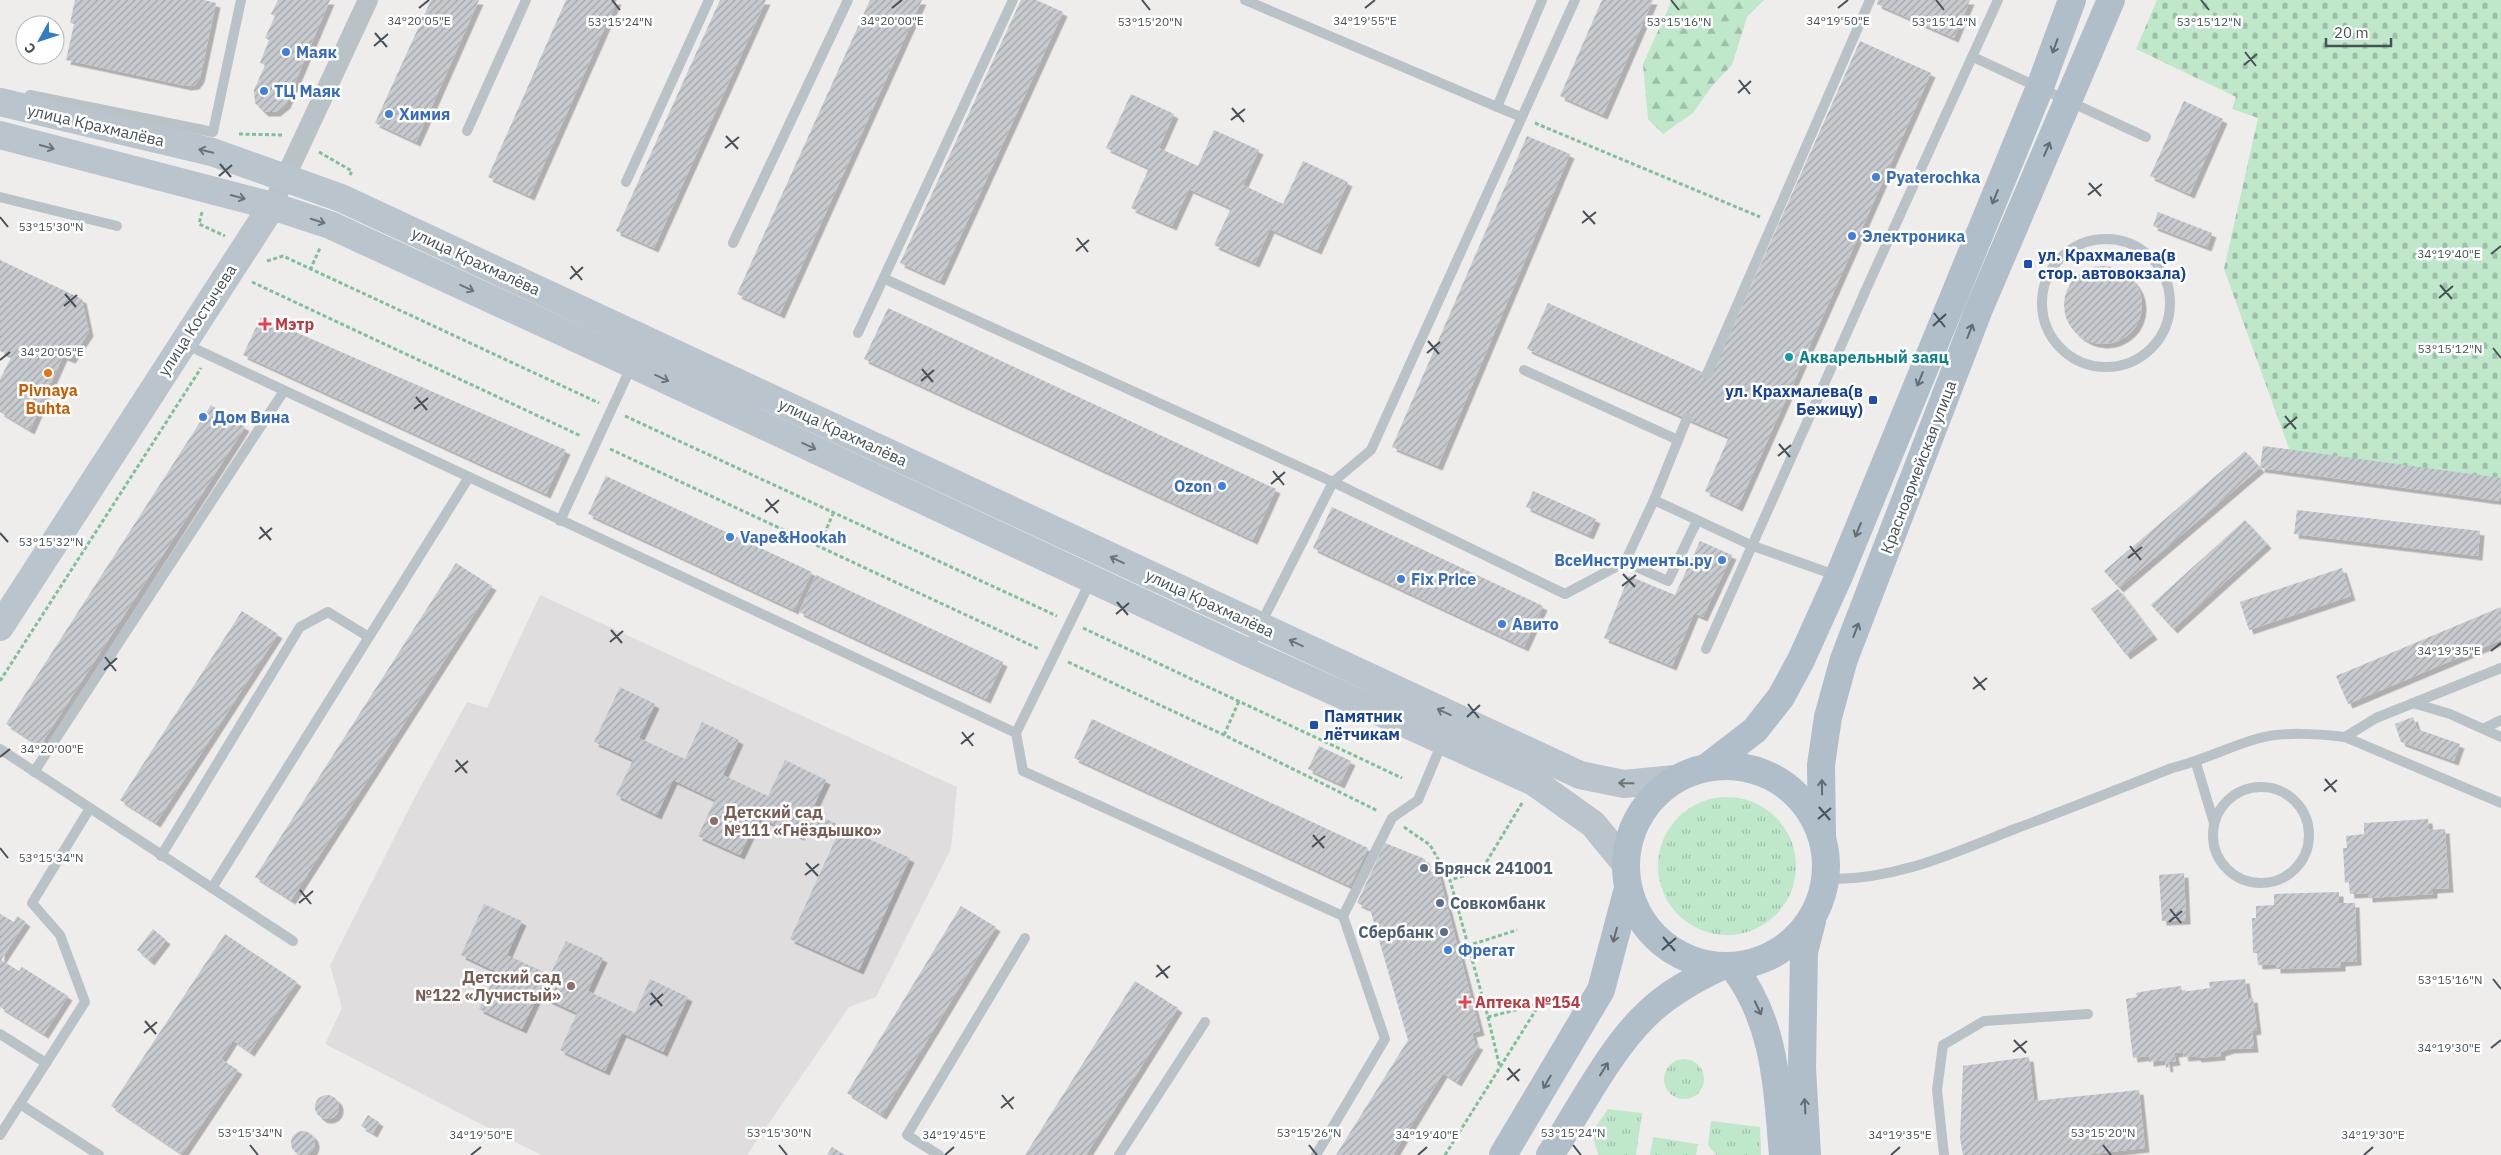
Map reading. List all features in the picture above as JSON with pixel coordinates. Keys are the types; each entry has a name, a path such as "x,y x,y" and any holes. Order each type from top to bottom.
{"main road":[{"name":"Красноармейская улица","path":"1706,767 1755,730 1781,697 1801,660 1839,576 2040,87 2072,0"},
{"name":"Красноармейская улица","path":"1822,836 1821,765 1828,717 1844,659 1979,309 2110,0"},
{"name":"улица Крахмалёва","path":"10,98 212,152 341,198 1580,775 1624,784 1675,779"},
{"name":"улица Крахмалёва","path":"0,135 272,206 330,225 1247,652 1534,782 1593,824 1626,876"},
{"name":"улица Костычева","path":"6,612 272,206"},
{"path":"1503,1155 1601,990 1626,876 1632,830 1649,801 1675,779 1706,767 1736,766 1764,773 1790,788 1810,810 1822,836 1827,865 1826,879 1804,952 1802,1068 1808,1155"},
{"path":"1626,876 1640,918 1660,943 1688,959 1726,967 1748,985 1762,1014 1776,1074 1783,1155"},
{"path":"1550,1155 1618,1048 1646,1015 1686,983 1726,967 1757,962 1779,952 1798,937 1813,917"}],"street":[{"name":"улица Костычева","path":"272,206 368,0"}],"lane":[{"path":"10,98 213,132 241,0"},
{"path":"467,131 526,0"},
{"path":"626,182 709,0"},
{"path":"733,243 848,0"},
{"path":"858,333 885,279 1013,0"},
{"path":"1244,0 1521,117"},
{"path":"1496,107 1542,0"},
{"path":"1247,652 1332,482 1371,450 1575,0"},
{"path":"1707,374 1870,0"},
{"path":"1706,649 1754,546 1864,295 1998,0"},
{"path":"1973,57 2068,99 2146,137"},
{"path":"0,197 117,226"},
{"path":"2102,239 2123,241 2142,250 2152,259 2167,282 2170,304 2166,325 2156,344 2139,359 2119,367 2097,367 2076,361 2059,347 2047,330 2042,310 2043,289 2055,265 2064,254 2082,244 2102,239"},
{"path":"885,279 1332,482 1565,594 1625,562 1654,500 1687,418"},
{"path":"182,342 1016,734"},
{"path":"560,521 632,364"},
{"path":"1524,370 1678,440"},
{"path":"34,772 284,391"},
{"path":"212,888 469,477"},
{"path":"1654,500 1754,546 1839,576"},
{"path":"1625,562 1668,581 1697,521"},
{"path":"1092,579 1053,655 1016,734 1023,771 1343,916"},
{"path":"161,856 300,627 328,612 369,638"},
{"path":"2345,737 2376,718 2501,668"},
{"path":"2413,703 2486,728 2501,737"},
{"path":"2486,728 2501,720"},
{"path":"1826,879 1852,880 1869,878 1929,862 2172,768 2196,763 2257,739 2324,734 2345,737 2501,803"},
{"path":"1316,1155 1385,1039 1343,916 1392,818 1418,800 1443,742"},
{"path":"0,749 293,941"},
{"path":"2196,763 2214,823 2213,839 2217,855 2226,869 2239,878 2253,883 2268,883 2283,878 2296,869 2305,856 2309,841 2308,826 2298,805 2280,791 2264,787 2247,789 2232,796 2221,808 2214,823"},
{"path":"0,1135 85,1002 60,935 32,903 90,808"},
{"path":"939,1155 907,1136 1025,938"},
{"path":"1944,1155 1937,1090 1944,1045 1984,1022 2088,1014"},
{"path":"1119,1155 1204,1022"},
{"path":"0,1034 46,1063"},
{"path":"20,1104 100,1155"}],"path":[{"path":"1521,117 1774,223"},
{"path":"262,266 268,259 283,256 833,514 1070,621 1402,778"},
{"path":"256,274 250,281 1224,735 1392,818 1430,845 1450,880 1488,1017 1500,1068"},
{"path":"0,681 209,356"},
{"path":"819,546 833,514"},
{"path":"1224,735 1239,701"},
{"path":"1450,880 1481,871 1534,782"},
{"path":"1467,946 1518,930"},
{"path":"1488,1017 1539,1004 1564,1001"},
{"path":"1445,1155 1539,1004"}],"shaded area":[{"path":"540,595 957,787 951,849 876,997 849,1007 747,1155 541,1155 325,1044 342,1008 330,965 417,793 467,702 487,708"}],"green space":[{"path":"1672,0 1764,0 1747,17 1732,65 1712,86 1693,113 1663,134 1648,119 1643,64"},
{"path":"2157,0 2501,0 2501,478 2295,465 2224,269 2258,118 2232,109 2236,97 2136,49"},
{"path":"1727,797 1741,798 1754,802 1766,808 1776,817 1785,827 1791,839 1795,852 1795,880 1791,893 1785,905 1776,915 1766,924 1754,930 1741,934 1727,935 1713,934 1700,930 1688,924 1678,915 1669,905 1663,893 1659,880 1658,866 1659,852 1663,839 1669,827 1678,817 1688,808 1700,802 1713,798"},
{"path":"1688,1059 1695,1062 1701,1068 1704,1079 1703,1087 1695,1096 1688,1099 1680,1099 1673,1096 1665,1087 1664,1075 1667,1068 1676,1060"},
{"path":"1608,1109 1642,1113 1636,1155 1598,1155 1592,1132"},
{"path":"1711,1121 1760,1127 1761,1155 1716,1155 1708,1145"},
{"path":"1653,1137 1698,1144 1696,1155 1650,1155"}],"building":[{"path":"75,0 204,0 216,3 200,78 195,85 187,86 66,60 74,24 70,23"},
{"name":"Маяк","path":"278,0 330,0 286,104 276,112 264,112 255,103 254,90 265,65 260,63 269,40 265,38 275,16 271,14"},
{"path":"431,0 479,0 416,142 375,123"},
{"path":"566,0 617,0 530,196 488,177"},
{"path":"720,0 766,0 654,248 616,231"},
{"path":"870,0 922,0 780,314 737,294"},
{"path":"1021,0 1036,0 1063,12 940,281 900,263"},
{"path":"1602,0 1653,0 1603,115 1560,96"},
{"path":"1878,0 1970,0 1954,38 1877,4"},
{"path":"1860,41 1931,73 1738,507 1705,491 1729,437 1527,349 1548,303 1711,376"},
{"path":"1131,94 1174,114 1159,148 1198,166 1214,130 1259,150 1243,185 1283,204 1303,161 1348,182 1317,250 1270,229 1255,263 1214,245 1231,208 1189,189 1172,226 1131,208 1149,168 1106,148"},
{"path":"2184,101 2223,119 2190,194 2150,176"},
{"path":"1527,136 1570,154 1438,466 1392,447"},
{"path":"2158,212 2212,233 2207,247 2153,226"},
{"path":"0,260 82,299 89,332 71,359 63,356 30,430 0,412 0,379 12,356 0,351"},
{"path":"2103,266 2118,269 2130,278 2139,290 2142,305 2139,320 2130,332 2118,341 2103,344 2088,341 2076,332 2067,320 2064,305 2067,290 2076,278 2088,269"},
{"path":"888,308 1276,489 1253,540 864,359"},
{"path":"261,317 566,450 546,494 243,355"},
{"path":"211,405 245,427 40,746 6,724"},
{"path":"2263,446 2501,478 2501,501 2260,468"},
{"path":"2245,451 2260,468 2119,588 2104,571"},
{"path":"606,476 812,572 794,610 588,514"},
{"path":"1533,491 1596,519 1589,535 1526,507"},
{"path":"1332,507 1543,606 1524,647 1313,548"},
{"path":"2297,510 2480,531 2478,556 2294,534"},
{"path":"2245,520 2267,544 2173,629 2151,605"},
{"path":"1700,541 1732,555 1703,617 1694,613 1672,666 1604,638 1629,576 1675,595"},
{"path":"456,563 492,586 291,900 255,877"},
{"path":"2342,568 2351,596 2249,630 2240,602"},
{"path":"816,575 1003,662 986,699 799,612"},
{"path":"2118,589 2153,635 2126,655 2091,609"},
{"path":"2501,607 2501,640 2348,704 2336,676"},
{"path":"242,611 278,634 156,823 120,800"},
{"path":"620,687 655,704 639,738 685,759 702,722 739,740 723,775 768,796 785,760 826,780 811,812 910,858 859,970 790,939 837,836 807,822 800,836 758,817 740,855 698,836 715,800 673,780 657,815 616,795 633,760 594,742"},
{"path":"2413,717 2417,729 2460,744 2454,761 2401,742 2395,724"},
{"path":"1092,719 1368,848 1350,886 1074,758"},
{"path":"1319,746 1351,761 1340,784 1308,769"},
{"path":"2428,819 2429,830 2445,829 2449,888 2433,889 2433,894 2368,898 2368,893 2350,894 2349,882 2345,883 2343,848 2347,848 2346,836 2364,834 2364,823"},
{"path":"1385,843 1425,859 1427,873 1438,871 1480,1031 1472,1033 1475,1044 1479,1045 1457,1082 1443,1073 1393,1155 1336,1155 1408,1040 1370,909 1357,903"},
{"path":"2184,873 2186,920 2162,921 2159,875"},
{"path":"2339,892 2339,903 2355,903 2357,961 2341,962 2341,967 2276,969 2276,964 2258,965 2257,953 2253,953 2252,918 2256,918 2256,906 2274,905 2274,894"},
{"path":"484,904 522,921 507,955 550,975 566,941 603,958 588,991 635,1013 650,979 688,997 663,1052 622,1033 605,1071 560,1050 577,1013 538,995 522,1029 479,1009 497,972 461,955"},
{"path":"961,906 996,927 882,1115 847,1093"},
{"path":"0,914 14,922 17,916 26,922 1,960 19,971 22,967 68,996 44,1034 0,1007"},
{"path":"153,929 166,940 150,961 137,950"},
{"path":"225,934 297,982 250,1052 233,1040 221,1059 238,1070 182,1154 111,1106"},
{"path":"2245,979 2248,999 2253,998 2257,1030 2252,1031 2254,1048 2230,1049 2221,1052 2221,1056 2197,1058 2196,1056 2184,1057 2183,1052 2174,1053 2176,1061 2168,1062 2169,1067 2166,1068 2165,1060 2149,1062 2149,1056 2133,1058 2126,999 2137,997 2136,993 2152,990 2181,986 2182,992 2210,988 2209,982"},
{"path":"1135,981 1178,1008 1086,1155 1025,1155"},
{"path":"2029,1057 2034,1101 2139,1090 2145,1148 2083,1155 1963,1155 1960,1138 1963,1066"},
{"path":"327,1095 336,1098 339,1107 336,1116 327,1119 318,1116 315,1107 318,1098"},
{"path":"368,1115 379,1122 373,1133 361,1126"},
{"path":"303,1131 308,1132 314,1138 314,1148 308,1154 303,1155 298,1154 292,1148 291,1143 292,1138 298,1132"},
{"path":"832,1147 845,1155 827,1155"}],"place":[{"name":"Маяк","path":"286,52"},
{"name":"ТЦ Маяк","path":"264,91"},
{"name":"Химия","path":"389,114"},
{"name":"Pyaterochka","path":"1876,177"},
{"name":"Электроника","path":"1852,236"},
{"name":"ул. Крахмалева(в стор. автовокзала)","path":"2028,264"},
{"name":"Мэтр","path":"265,324"},
{"name":"Акварельный заяц","path":"1789,357"},
{"name":"Pivnaya Buhta","path":"48,373"},
{"name":"ул. Крахмалева(в Бежицу)","path":"1873,400"},
{"name":"Дом Вина","path":"203,417"},
{"name":"Ozon","path":"1222,486"},
{"name":"Vape&Hookah","path":"730,537"},
{"name":"ВсеИнструменты.ру","path":"1722,560"},
{"name":"Fix Price","path":"1401,579"},
{"name":"Авито","path":"1502,624"},
{"name":"Памятник лётчикам","path":"1314,725"},
{"name":"Детский сад №111 «Гнёздышко»","path":"714,821"},
{"name":"Брянск 241001","path":"1424,868"},
{"name":"Совкомбанк","path":"1440,903"},
{"name":"Сбербанк","path":"1444,932"},
{"name":"Фрегат","path":"1448,950"},
{"name":"Детский сад №122 «Лучистый»","path":"571,986"},
{"name":"Аптека №154","path":"1465,1002"}]}
